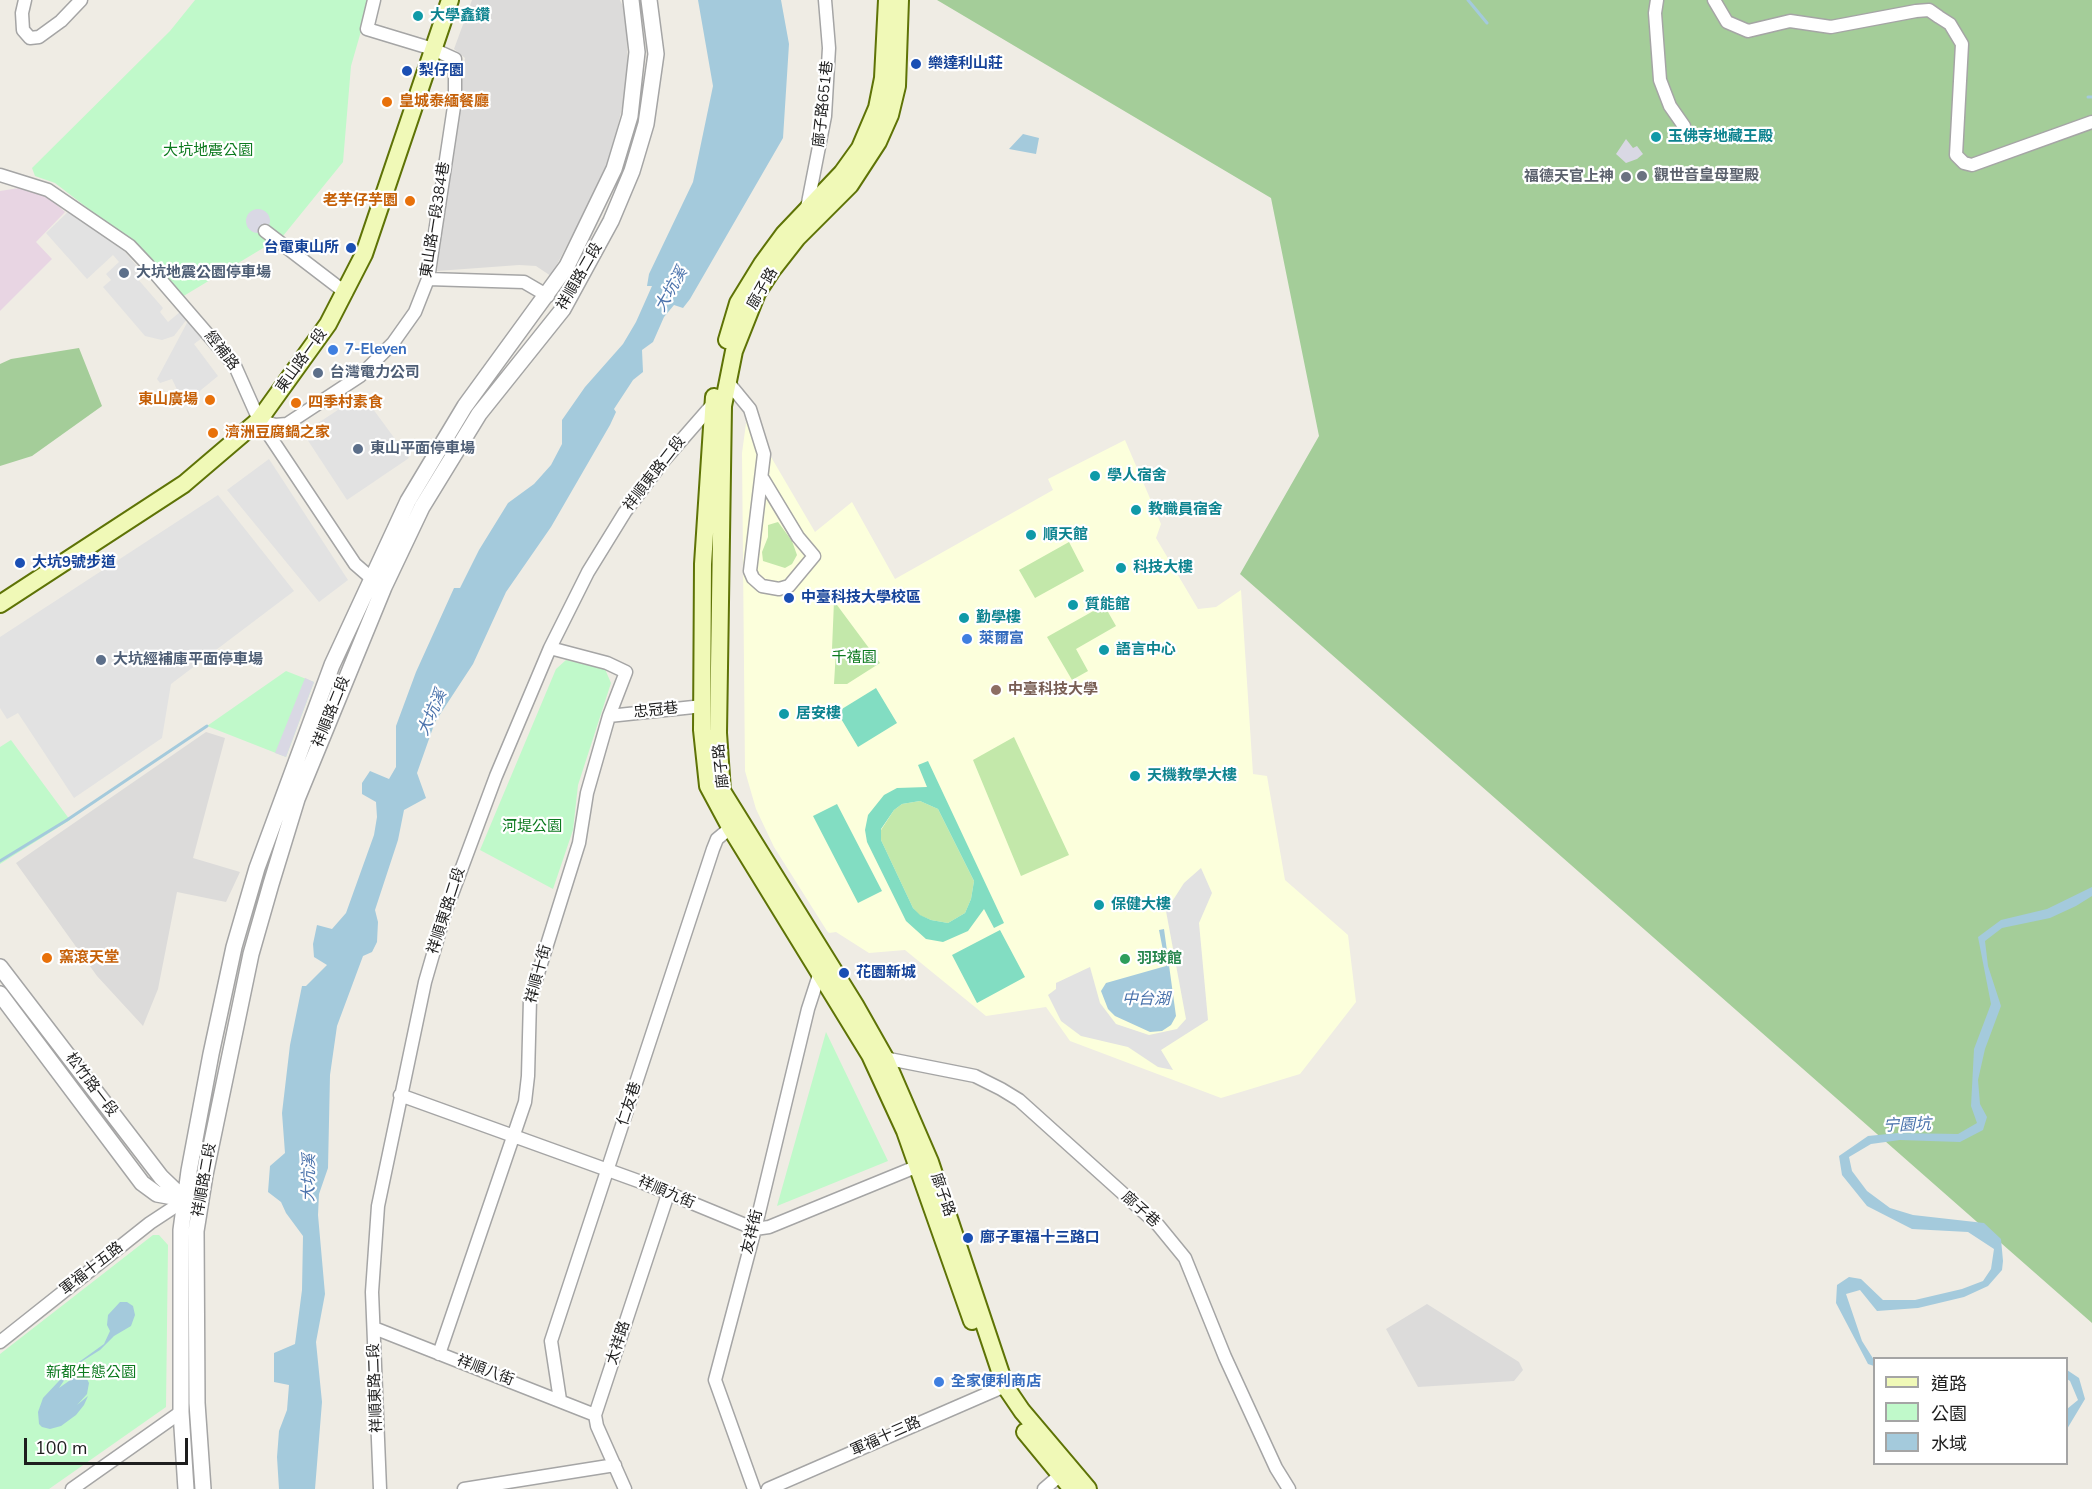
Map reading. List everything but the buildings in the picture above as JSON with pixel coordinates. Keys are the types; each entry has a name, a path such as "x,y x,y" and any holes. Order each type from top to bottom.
{"main road":[{"name":"東山路一段","path":"0,604 184,484 259,420 328,324 346,293 375,224 450,0"},
{"name":"廍子路","path":"887,0 883,78 877,108 860,148 842,173 807,208 762,264 738,303 718,405 703,564 703,757 708,786 735,823 877,1056 924,1164 1000,1388 1022,1411 1065,1471 1072,1489"},
{"name":"廍子路","path":"722,381 757,293 797,238 850,184 878,142 890,115 897,86 900,0"},
{"name":"廍子路","path":"718,405 725,442 718,734 722,791 735,823 820,972 877,1056"},
{"name":"廍子路","path":"1065,1471 1088,1489"}],"street":[{"path":"25,0 22,13 23,30 30,38 39,36 61,21 81,0"},
{"path":"374,0 367,29 433,49"},
{"name":"祥順路二段","path":"204,1489 197,1403 193,1201 211,1054 246,903 279,806 332,665 370,579 433,456 465,406 548,296 592,219 614,169 630,116 637,51 631,0"},
{"name":"祥順路二段","path":"186,1489 181,1412 181,1230 193,1201 251,954 297,799 384,587 422,507 478,414 563,309 611,221 632,171 651,95 656,54 649,0"},
{"name":"廍子路651巷","path":"807,208 825,116 829,48 825,0"},
{"path":"1657,0 1655,13 1659,80 1670,105 1684,126 1683,137"},
{"path":"1714,0 1727,22 1748,31 1790,21 1831,27 1929,10 1955,30 1962,44 1956,154 1964,163 1972,165 2092,122"},
{"name":"東山路一段384巷","path":"259,420 275,425 287,424 360,376 393,343 415,312 428,279 456,79 455,59 433,49"},
{"name":"經補路","path":"0,175 48,190 130,246 235,366 259,420 355,564 370,579 384,587"},
{"path":"265,231 346,293"},
{"path":"428,279 524,282 548,296"},
{"path":"722,381 750,409 764,454 763,479 750,571 756,583 767,588 779,589 789,586 814,556 798,537 763,479"},
{"name":"祥順東路二段","path":"380,1489 372,1292 378,1206 425,982 445,913 496,776 550,648 588,572 625,512 665,459 718,405"},
{"name":"祥順十街","path":"439,1354 525,1102 530,999 579,843 587,794 609,716 626,672 608,663 550,648"},
{"name":"忠冠巷","path":"609,716 703,706"},
{"name":"仁友巷","path":"560,1400 551,1341 713,849 717,839 735,823"},
{"name":"松竹路一段","path":"0,967 161,1177 193,1201"},
{"name":"友祥街","path":"754,1489 715,1380 808,1009 820,972"},
{"name":"松竹路一段","path":"0,994 142,1183 152,1192 193,1201"},
{"name":"廍子巷","path":"877,1056 975,1076 1001,1089 1019,1100 1158,1225 1185,1258 1225,1357 1276,1468 1289,1489"},
{"name":"祥順九街","path":"400,1095 609,1169 754,1229"},
{"path":"754,1229 769,1227 924,1164"},
{"name":"太祥路","path":"595,1415 668,1194"},
{"name":"軍福十五路","path":"0,1341 150,1223 193,1201"},
{"name":"祥順八街","path":"374,1328 595,1415"},
{"name":"軍福十三路","path":"768,1489 1000,1388"},
{"path":"72,1489 181,1412"},
{"path":"595,1415 597,1426 625,1489"},
{"path":"465,1489 615,1466"},
{"path":"1044,1489 1065,1471"}],"shaded area":[{"path":"472,0 620,0 626,13 628,82 609,164 551,276 536,266 519,265 437,271 465,58 454,49"},
{"path":"1626,139 1633,148 1637,146 1643,154 1626,163 1616,154"},
{"path":"19,188 44,194 65,212 36,242 52,259 0,311 0,191"},
{"name":"大坑地震公園停車場","path":"72,208 124,251 142,272 136,277 163,308 160,312 168,322 180,312 187,319 174,336 162,340 145,336 103,287 111,280 106,274 119,262 113,255 87,279 46,233"},
{"path":"258,209 266,213 270,221 266,229 258,233 250,229 246,221 250,213"},
{"path":"188,321 202,338 194,344 218,376 184,404 172,379 160,383 157,379"},
{"name":"東山平面停車場","path":"362,394 409,458 347,500 303,433"},
{"name":"中臺科技大學","path":"747,416 815,532 852,502 895,579 1053,490 1048,479 1125,440 1161,524 1156,538 1198,609 1216,607 1241,590 1253,774 1267,776 1285,880 1348,935 1356,1002 1300,1074 1221,1098 1070,1041 1046,1007 986,1016 905,950 869,953 836,932 827,931 774,847 756,809 745,771 742,453"},
{"path":"269,459 348,580 319,602 227,490"},
{"name":"大坑經補庫平面停車場","path":"218,495 294,591 171,684 162,738 74,798 18,713 7,719 0,708 0,637"},
{"path":"305,678 314,682 286,757 275,753"},
{"path":"206,732 225,738 193,858 240,872 226,902 177,892 158,989 143,1026 97,976 16,863"},
{"path":"1201,868 1212,893 1199,923 1208,1020 1161,1050 1173,1070 1158,1067 1128,1047 1081,1036 1061,1021 1048,995 1056,989 1056,983 1090,967 1100,1003 1116,1024 1149,1035 1177,1029 1186,1019 1166,911 1184,883"},
{"path":"1427,1304 1519,1362 1523,1370 1514,1381 1418,1387 1386,1329"}],"green space":[{"name":"大坑地震公園","path":"195,0 370,0 351,66 343,162 283,236 182,297 134,244 55,183 35,176 32,168 170,31"},
{"path":"937,0 2092,0 2092,1323 1240,574 1319,436 1271,198"},
{"path":"79,348 102,406 32,456 0,466 0,364 11,359"},
{"path":"778,522 792,541 797,555 792,564 785,568 763,561 762,552 768,537 768,525"},
{"path":"1069,542 1084,571 1035,598 1019,570"},
{"name":"千禧園","path":"834,601 880,663 847,684 834,684 836,650 832,649"},
{"path":"1104,605 1116,626 1076,649 1088,671 1072,680 1047,637"},
{"name":"河堤公園","path":"566,660 605,669 611,683 578,785 573,830 553,889 480,850 556,669"},
{"path":"286,671 314,682 286,757 207,726"},
{"path":"876,688 897,723 858,747 837,712"},
{"path":"1014,737 1069,855 1021,876 973,760"},
{"path":"11,740 70,820 0,864 0,747"},
{"path":"928,761 1004,923 994,928 984,909 968,931 943,942 926,939 906,921 867,842 865,830 868,815 884,795 897,788 927,787 918,765","holes":["920,801 938,809 974,881 971,899 965,913 948,923 931,920 920,915 913,908 881,840 881,829 894,810 902,804"]},
{"path":"920,801 938,809 974,881 971,899 965,913 948,923 919,915 913,908 881,840 881,830 894,810 902,804"},
{"path":"837,804 882,891 858,903 813,816"},
{"path":"1000,930 1025,977 977,1003 952,955"},
{"path":"826,1032 888,1161 777,1206"},
{"name":"新都生態公園","path":"153,1235 159,1235 168,1245 166,1407 49,1489 0,1489 0,1354"}],"water":[{"name":"大坑溪","path":"698,0 781,0 789,44 783,138 690,299 683,308 674,305 664,317 653,342 642,350 643,372 633,380 614,409 616,412 610,425 551,527 506,592 473,664 435,722 417,773 426,798 404,810 398,840 375,910 378,922 377,942 372,952 363,956 337,1026 330,1075 328,1168 319,1194 318,1215 325,1294 316,1342 322,1402 315,1489 279,1489 277,1457 279,1431 287,1410 289,1385 274,1382 274,1353 295,1344 302,1290 303,1236 281,1202 268,1192 270,1166 285,1153 282,1113 290,1045 302,986 306,986 327,965 314,957 313,944 317,925 332,929 346,913 374,835 377,817 376,802 362,794 362,783 370,771 389,779 396,767 396,726 416,672 454,588 460,588 479,550 508,503 534,484 551,465 562,444 562,420 585,387 623,344 652,286 647,286 649,274 693,182 713,86"},
{"path":"1023,134 1039,138 1036,154 1009,149"},
{"path":"2092,887 2092,896 2076,906 2050,918 2002,928 1985,941 1988,966 2001,1006 1985,1049 1978,1080 1980,1104 1987,1117 1983,1130 1960,1142 1900,1140 1871,1144 1849,1157 1852,1171 1867,1191 1890,1208 1913,1215 1984,1223 2001,1239 2002,1270 1988,1286 1964,1297 1918,1308 1877,1311 1860,1290 1846,1294 1862,1341 1873,1358 1873,1366 1868,1364 1836,1303 1837,1285 1849,1277 1861,1279 1883,1300 1915,1300 1962,1289 1983,1281 1991,1269 1994,1249 1968,1232 1912,1229 1867,1206 1842,1175 1839,1156 1868,1136 1898,1133 1958,1134 1977,1123 1971,1106 1974,1049 1991,1004 1978,937 2001,920 2047,909"},
{"name":"中台湖","path":"1164,929 1176,1016 1171,1025 1162,1031 1150,1032 1115,1016 1108,1009 1101,991 1106,983 1166,966 1159,930"},
{"path":"120,1302 127,1302 133,1306 135,1315 131,1326 73,1367 59,1388 76,1376 86,1377 89,1383 87,1394 77,1405 88,1396 84,1405 76,1415 61,1426 50,1429 42,1427 39,1424 38,1412 43,1398 72,1367 104,1344 110,1331 107,1325 108,1315"},
{"path":"2068,1371 2079,1378 2085,1399 2068,1427 2068,1408 2078,1400"}],"waterway":[{"path":"1468,0 1487,23"},
{"path":"0,861 67,820 207,726"}],"place":[{"name":"大學鑫鑽","path":"418,16"},
{"name":"樂達利山莊","path":"916,64"},
{"name":"梨仔園","path":"407,71"},
{"name":"皇城泰緬餐廳","path":"387,102"},
{"name":"玉佛寺地藏王殿","path":"1656,137"},
{"name":"觀世音皇母聖殿","path":"1642,176"},
{"name":"福德天官上神","path":"1626,177"},
{"name":"老芋仔芋園","path":"410,201"},
{"name":"台電東山所","path":"351,248"},
{"name":"大坑地震公園停車場","path":"124,273"},
{"name":"7-Eleven","path":"333,350"},
{"name":"台灣電力公司","path":"318,373"},
{"name":"東山廣場","path":"210,400"},
{"name":"四季村素食","path":"296,403"},
{"name":"濟洲豆腐鍋之家","path":"213,433"},
{"name":"東山平面停車場","path":"358,449"},
{"name":"學人宿舍","path":"1095,476"},
{"name":"教職員宿舍","path":"1136,510"},
{"name":"順天館","path":"1031,535"},
{"name":"大坑9號步道","path":"20,563"},
{"name":"科技大樓","path":"1121,568"},
{"name":"中臺科技大學校區","path":"789,598"},
{"name":"質能館","path":"1073,605"},
{"name":"勤學樓","path":"964,618"},
{"name":"萊爾富","path":"967,639"},
{"name":"語言中心","path":"1104,650"},
{"name":"大坑經補庫平面停車場","path":"101,660"},
{"name":"中臺科技大學","path":"996,690"},
{"name":"居安樓","path":"784,714"},
{"name":"天機教學大樓","path":"1135,776"},
{"name":"保健大樓","path":"1099,905"},
{"name":"窯滾天堂","path":"47,958"},
{"name":"羽球館","path":"1125,959"},
{"name":"花園新城","path":"844,973"},
{"name":"廍子軍福十三路口","path":"968,1238"},
{"name":"全家便利商店","path":"939,1382"}],"water label":[{"name":"宁園坑","path":"1907,1126"}]}
